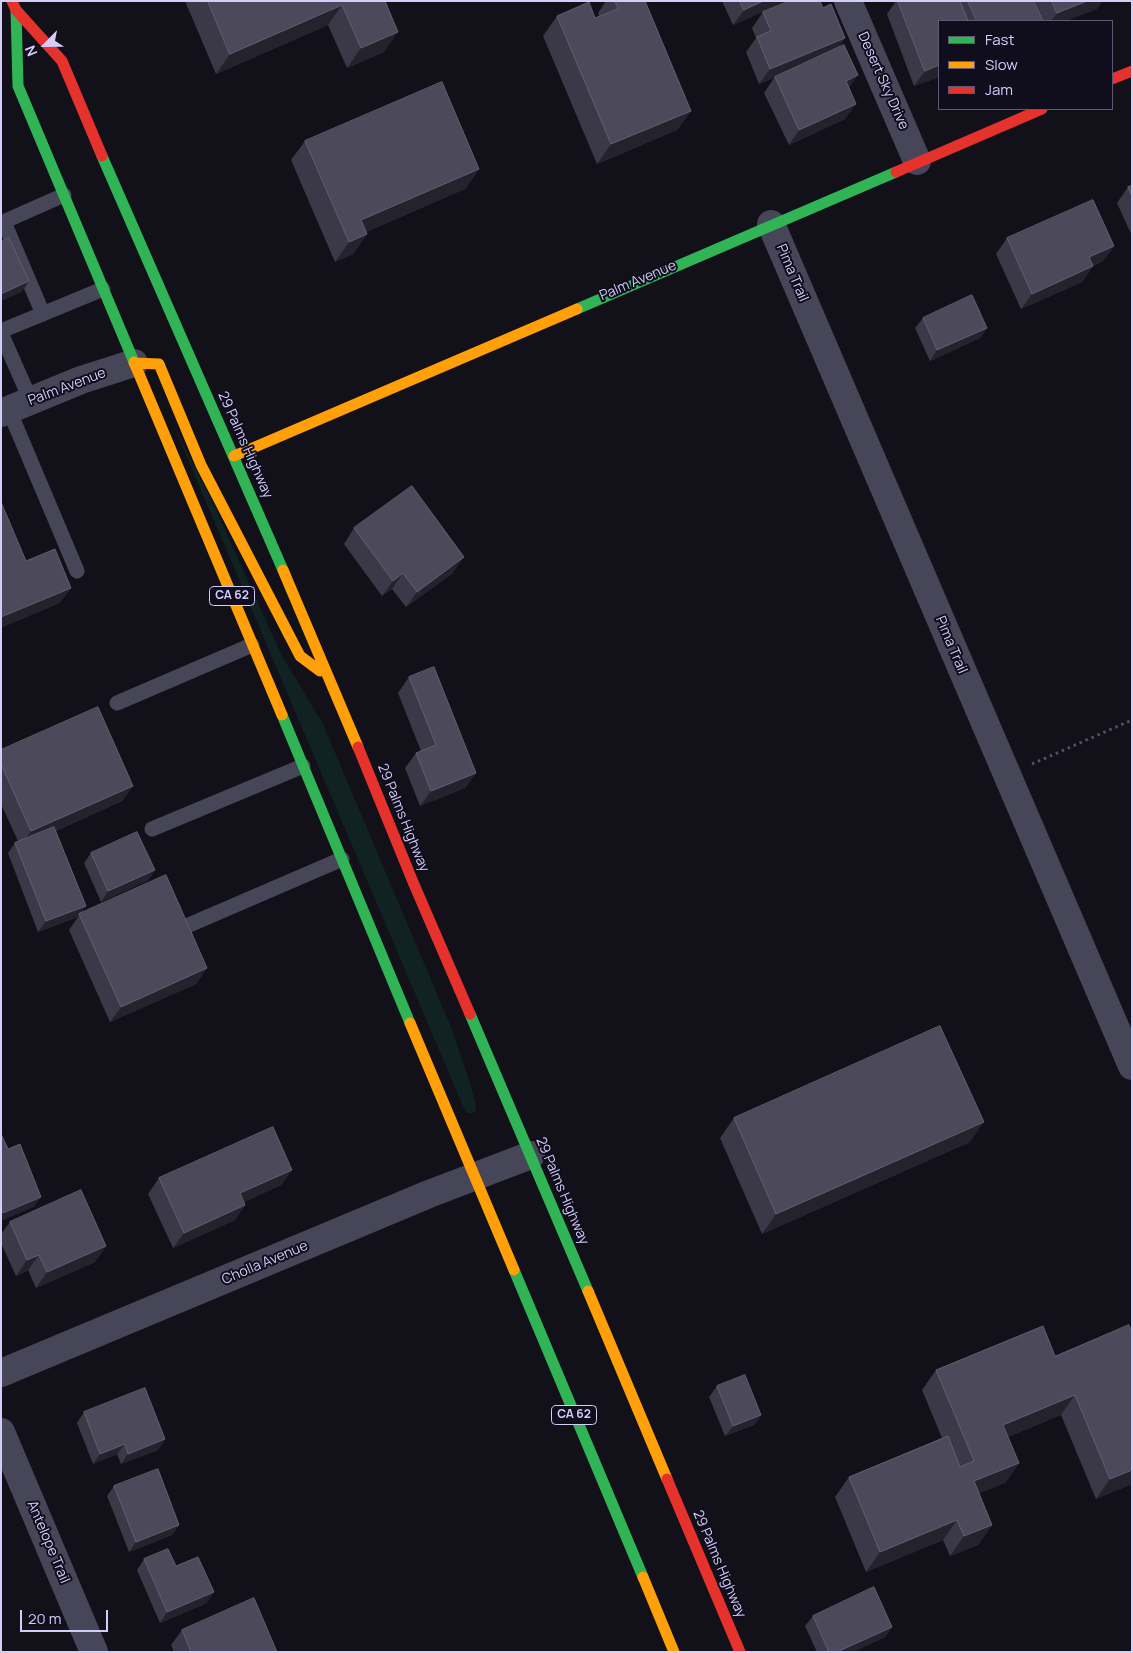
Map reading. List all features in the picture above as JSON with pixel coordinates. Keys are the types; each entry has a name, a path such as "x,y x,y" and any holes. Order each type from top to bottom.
{"main road":[{"name":"29 Palms Highway","path":"14,6 18,86 674,1652"},
{"name":"29 Palms Highway","path":"14,6 62,61 329,677 413,882 531,1155 740,1652"},
{"path":"1113,79 1132,71"},
{"name":"Palm Avenue","path":"234,456 917,161 1040,110"},
{"path":"134,363 159,364 202,465 300,656 329,677"}],"street":[{"name":"Desert Sky Drive","path":"848,1 917,161"},
{"name":"Pima Trail","path":"771,224 1132,1066"},
{"name":"Palm Avenue","path":"14,408 81,380 134,363"},
{"name":"Cholla Avenue","path":"1,1373 429,1194 531,1155"},
{"name":"Antelope Trail","path":"1,1432 94,1652"}],"lane":[{"path":"42,314 3,222 64,195"},
{"path":"77,571 14,408 1,332 103,289"},
{"path":"117,703 252,645"},
{"path":"152,829 303,766"},
{"path":"189,925 342,859"}],"path":[{"path":"1007,776 1132,720"}],"shaded area":[{"path":"172,422 213,503 281,654 323,724 451,1027 471,1086 476,1106 475,1112 467,1113 462,1104"}],"building":[{"path":"208,1 385,1 398,32 361,48 342,5 230,54"},
{"path":"615,1 645,1 691,111 611,144 557,16 589,2 595,18 618,9"},
{"path":"740,1 763,1 744,10"},
{"path":"790,1 820,1 823,8 831,4 845,38 770,69 757,37 771,31 763,12"},
{"path":"898,1 960,1 968,20 938,20 938,65 925,71"},
{"path":"968,1 1034,1 1043,20 977,20"},
{"path":"1052,1 1087,1 1057,13"},
{"path":"844,45 858,75 846,81 856,104 799,130 775,77"},
{"path":"442,82 479,169 361,220 367,234 349,242 305,141"},
{"path":"1132,186 1132,196 1128,187"},
{"path":"1093,200 1114,246 1089,257 1093,266 1032,294 1007,238"},
{"path":"9,238 29,281 1,294 1,242"},
{"path":"972,295 987,328 937,350 923,318"},
{"path":"412,486 464,557 417,592 403,573 393,581 354,528"},
{"path":"1,502 26,561 55,549 71,588 1,617"},
{"path":"434,667 476,773 431,791 416,753 436,745 409,677"},
{"path":"98,707 133,786 31,831 1,764 1,750"},
{"path":"54,827 86,906 46,921 15,843"},
{"path":"137,832 155,870 108,891 91,853"},
{"path":"166,875 207,968 121,1007 79,914"},
{"path":"940,1026 984,1122 776,1214 734,1118"},
{"path":"273,1127 292,1170 240,1193 245,1205 184,1233 159,1178"},
{"path":"1,1134 8,1149 20,1144 41,1197 3,1213 1,1208"},
{"path":"81,1190 106,1246 47,1272 39,1255 27,1260 10,1222"},
{"path":"1129,1325 1132,1333 1132,1470 1110,1479 1075,1395 1003,1425 1019,1463 974,1481 992,1525 964,1536 957,1520 880,1552 849,1477 948,1436 960,1467 974,1461 936,1370 1043,1326 1055,1356"},
{"path":"745,1375 761,1415 733,1426 717,1386"},
{"path":"145,1388 165,1439 128,1454 125,1444 100,1454 84,1412"},
{"path":"158,1469 179,1525 136,1542 114,1486"},
{"path":"168,1549 176,1566 198,1557 214,1592 167,1612 144,1559"},
{"path":"874,1587 892,1627 837,1652 829,1652 813,1616"},
{"path":"254,1598 277,1652 191,1652 182,1630"}],"traffic: fast":[{"path":"16,10 18,86 134,362"},
{"path":"102,156 283,570"},
{"path":"577,309 896,172"},
{"path":"282,715 410,1023"},
{"path":"470,1014 588,1291"},
{"path":"514,1270 643,1577"}],"traffic: slow":[{"path":"234,456 577,309"},
{"path":"134,362 282,715"},
{"path":"134,363 159,364 201,465 300,656 320,671"},
{"path":"283,570 358,747"},
{"path":"410,1023 514,1270"},
{"path":"588,1291 667,1479"},
{"path":"643,1577 674,1652"}],"traffic: jam":[{"path":"12,1 16,10 62,61 102,156"},
{"path":"1113,79 1132,71"},
{"path":"896,172 1040,110"},
{"path":"358,747 413,882 470,1014"},
{"path":"667,1479 740,1652"}]}
